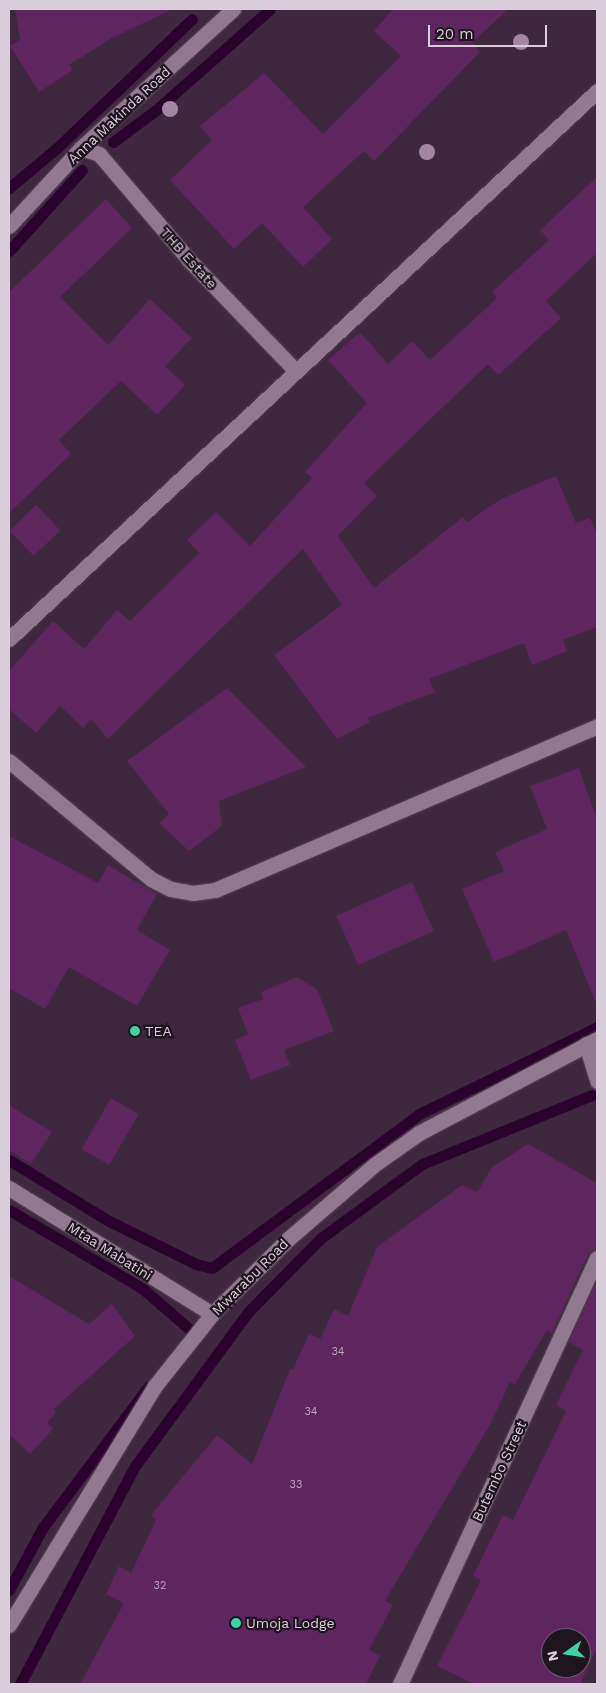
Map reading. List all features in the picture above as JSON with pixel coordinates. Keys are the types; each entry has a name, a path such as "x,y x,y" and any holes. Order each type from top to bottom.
{"street":[{"name":"Anna Makinda Road","path":"9,226 81,148 233,9"},
{"path":"9,639 597,91"},
{"name":"THB Estate","path":"81,148 99,154 190,261 296,371"},
{"path":"9,761 151,879 171,889 193,893 216,890 597,726"},
{"path":"592,1042 597,1081"},
{"name":"Mwarabu Road","path":"9,1625 154,1387 212,1314 288,1238 374,1165 419,1133 475,1107 592,1042"},
{"name":"Mtaa Mabatini","path":"9,1188 212,1314"},
{"name":"Butembo Street","path":"400,1684 597,1258"}],"building":[{"path":"15,9 173,9 112,38 69,65 73,70 39,92 10,46 20,40"},
{"path":"393,9 508,9 472,43 480,52 374,161 364,151 303,207 332,239 303,267 262,223 234,249 170,180 212,140 200,126 264,73 323,134 401,56 374,31"},
{"path":"597,177 597,253 546,301 561,318 498,375 488,364 364,483 377,496 338,536 374,588 463,517 467,522 501,499 556,476 576,523 590,518 597,535 597,627 563,640 567,651 532,665 524,643 429,679 435,692 368,718 370,722 337,739 274,655 342,605 303,549 108,739 91,719 83,728 60,706 36,733 9,709 9,671 53,621 84,649 117,610 130,621 199,553 187,540 216,512 250,546 312,478 305,472 367,403 328,360 360,332 388,364 412,341 430,360 497,298 492,292 549,240 540,230"},
{"path":"106,199 132,228 60,297 108,345 150,299 192,338 165,366 185,385 157,415 121,381 59,440 71,454 9,513 9,292"},
{"path":"36,505 60,530 34,556 9,531"},
{"path":"227,688 306,767 219,801 222,826 189,851 159,823 169,814 127,761"},
{"path":"579,768 597,819 596,1003 566,930 494,962 462,889 504,871 495,852 547,829 530,786"},
{"path":"9,836 98,883 108,865 157,894 137,930 170,950 137,1006 69,967 45,1009 9,988"},
{"path":"412,882 434,931 358,965 336,916"},
{"path":"297,977 317,989 334,1031 284,1050 290,1065 251,1080 235,1040 248,1034 238,1008 263,999 261,992"},
{"path":"111,1098 139,1114 109,1165 82,1149"},
{"path":"9,1105 52,1132 31,1164 9,1150"},
{"path":"528,1144 597,1183 597,1249 588,1254 552,1333 547,1330 515,1384 510,1382 491,1423 385,1601 393,1605 369,1650 380,1656 366,1684 80,1684 124,1603 106,1594 119,1566 131,1573 156,1520 151,1515 217,1435 252,1464 290,1369 293,1369 309,1334 320,1339 334,1309 348,1316 377,1247 462,1185 477,1192 492,1167"},
{"path":"9,1276 89,1324 112,1304 135,1336 54,1409 56,1413 47,1422 53,1429 30,1454 9,1434"},
{"path":"597,1280 597,1648 591,1661 591,1628 541,1628 541,1678 583,1678 580,1684 474,1684 437,1666 481,1580 473,1576 503,1515 513,1520 566,1411 556,1405 583,1350 569,1342"}],"waterway":[{"path":"113,142 156,110 270,9"},
{"path":"9,188 58,147 192,19"},
{"path":"9,251 82,170"},
{"path":"9,1160 109,1221 196,1264 212,1268 419,1114 597,1027"},
{"path":"20,1684 135,1466 249,1311 321,1238 422,1164 592,1095"},
{"path":"9,1210 142,1288 195,1334 189,1340"},
{"path":"9,1590 43,1527 149,1386"}],"place":[{"name":"TEA","path":"135,1031"},
{"name":"Umoja Lodge","path":"236,1623"}]}
